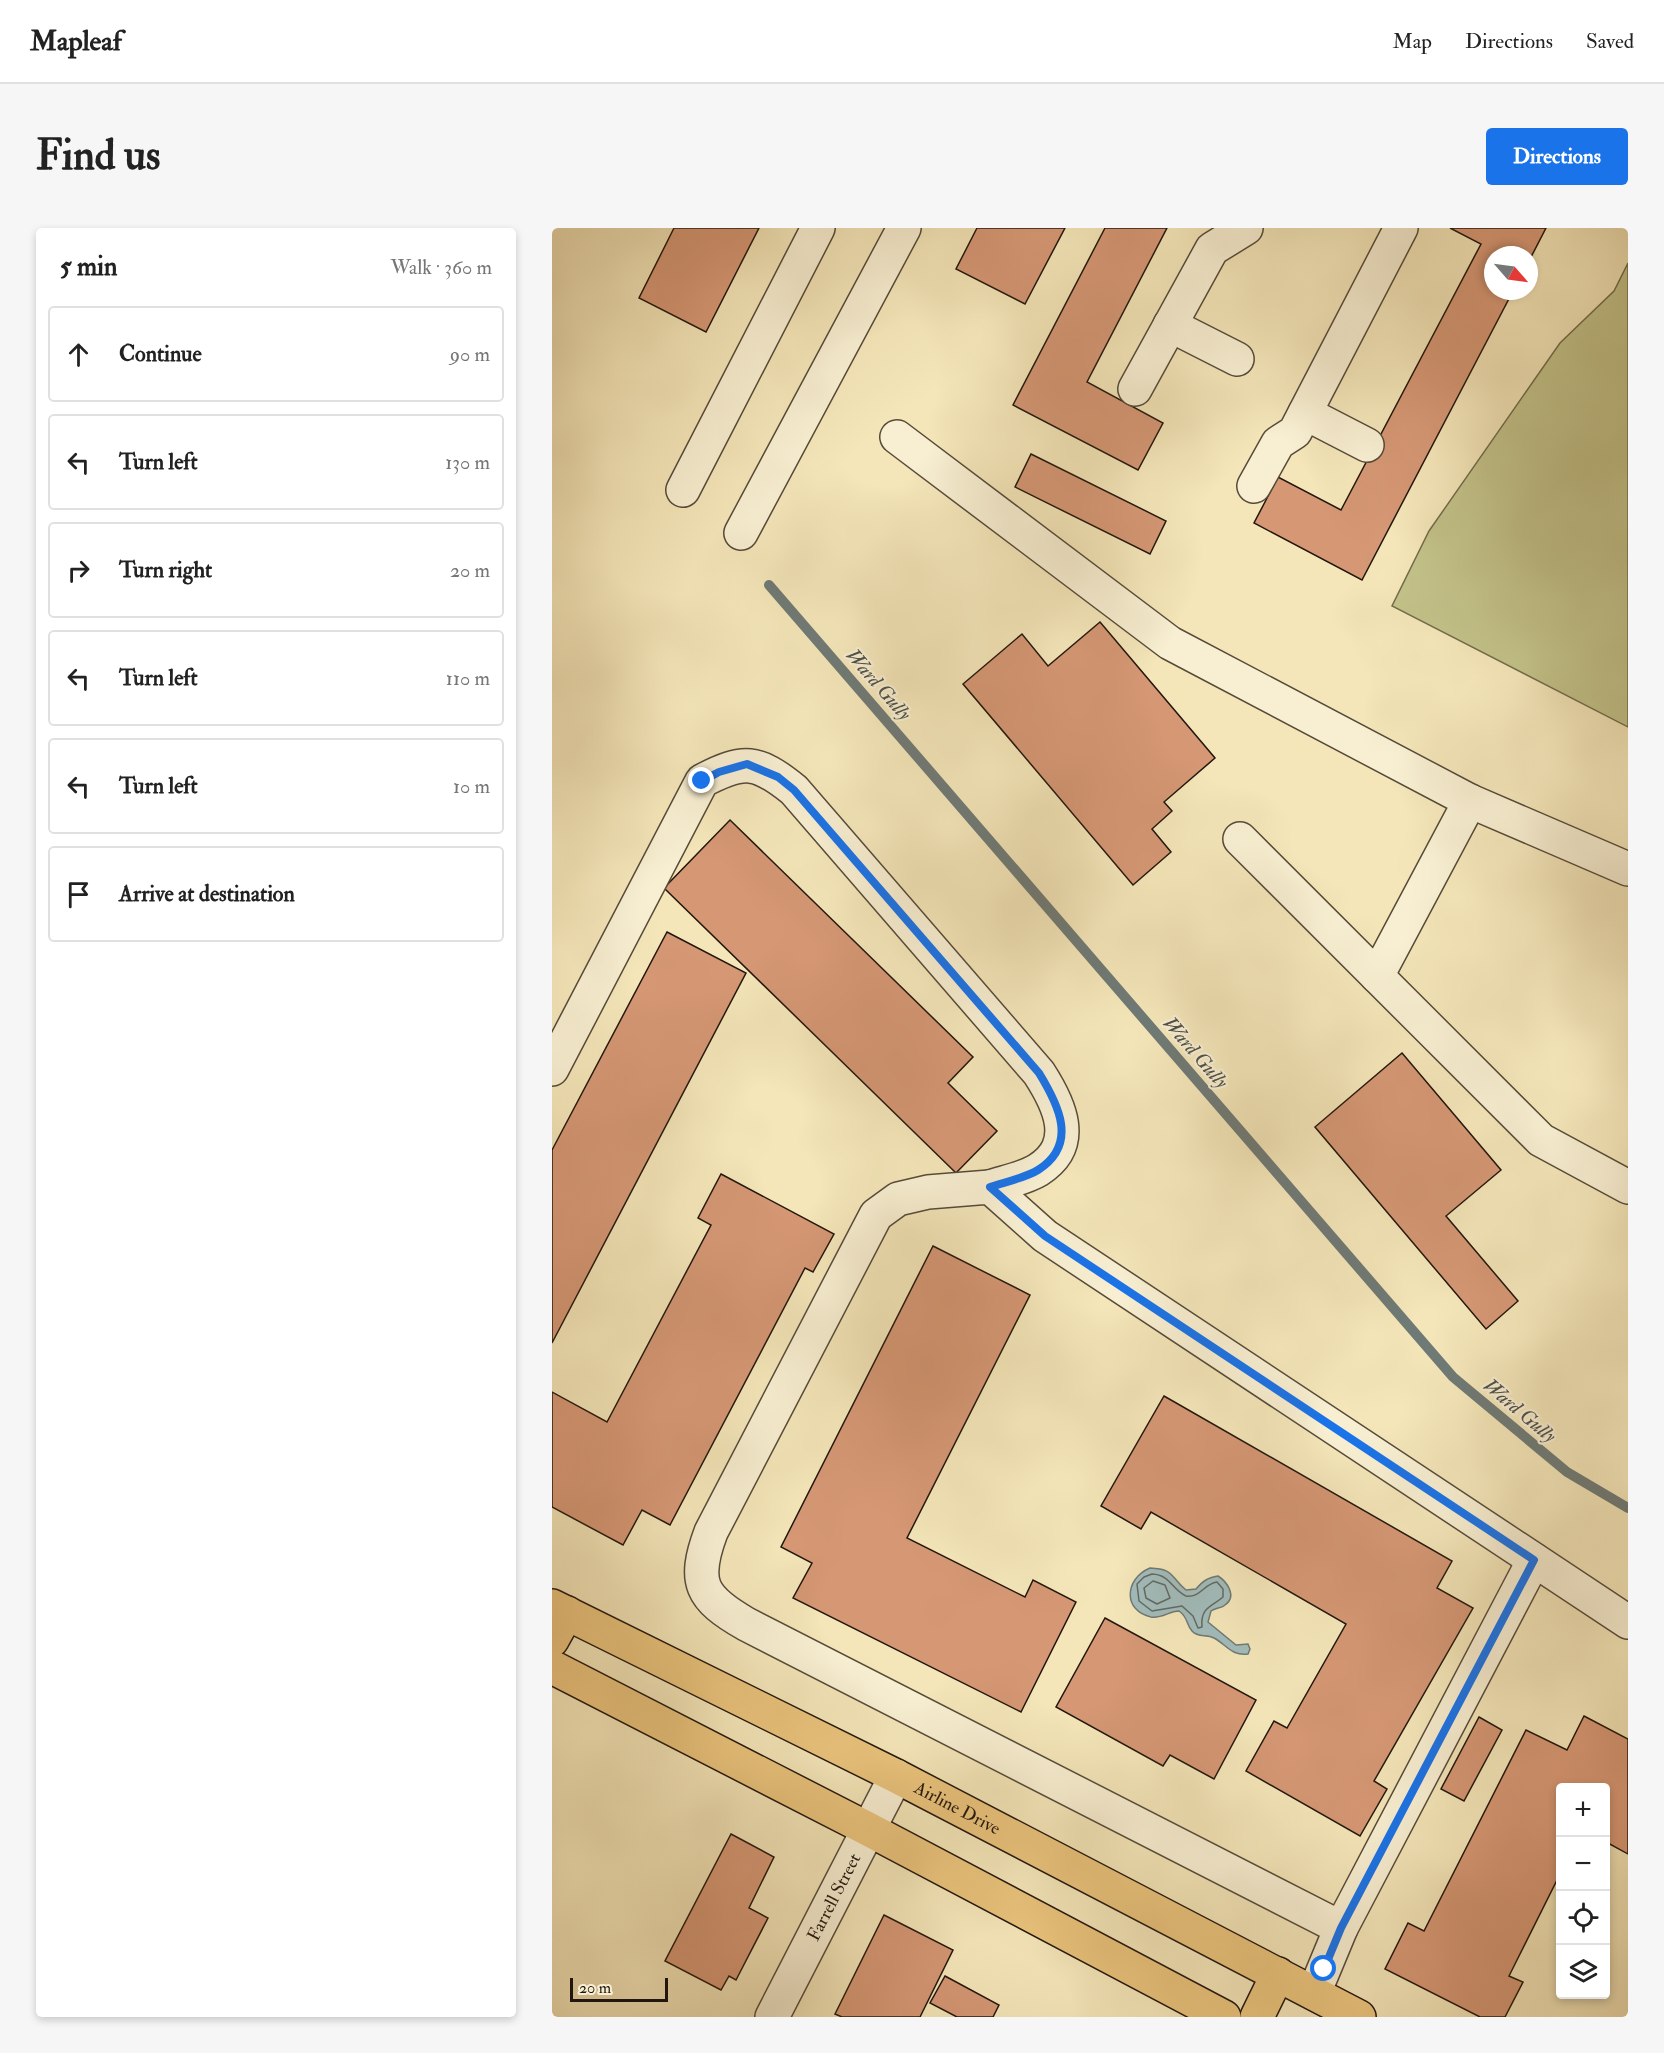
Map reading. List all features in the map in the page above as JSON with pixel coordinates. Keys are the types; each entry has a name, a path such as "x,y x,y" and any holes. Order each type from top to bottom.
{"main road":[{"name":"Airline Drive","path":"557,1619 896,1776 1278,1974 1308,2005 1359,2017"},
{"path":"552,1667 868,1829 1224,2017"},
{"path":"1257,2017 1278,1974"}],"street":[{"path":"682,490 818,228"},
{"path":"741,533 904,228"},
{"path":"1135,389 1212,249 1246,228"},
{"path":"1254,486 1278,443 1295,432 1401,228"},
{"path":"1170,325 1237,359"},
{"path":"1305,413 1367,445"},
{"path":"897,436 1170,643 1470,801 1628,869"},
{"path":"552,1069 702,781 719,772 747,764 778,777 794,790 1039,1073 1061,1113 1061,1135 1055,1155 1037,1170 990,1187 928,1192 897,1199 876,1215 711,1532 702,1556 702,1577 707,1596 722,1610 746,1624 1341,1928"},
{"path":"1377,976 1470,801"},
{"path":"1240,839 1541,1140 1628,1187"},
{"path":"990,1187 1045,1236 1628,1622"},
{"path":"1308,2005 1341,1928 1534,1560"},
{"name":"Farrell Street","path":"772,2017 896,1776"}],"green space":[{"path":"1628,263 1628,727 1392,606 1429,531 1560,343 1614,291"}],"water":[{"path":"1150,1568 1168,1572 1186,1590 1196,1589 1211,1578 1218,1576 1221,1578 1227,1585 1231,1597 1224,1606 1211,1611 1208,1622 1236,1645 1248,1644 1250,1649 1248,1654 1237,1653 1214,1638 1194,1633 1179,1611 1151,1617 1135,1608 1130,1594 1135,1579"}],"building":[{"path":"674,228 759,228 706,332 639,298"},
{"path":"977,228 1065,228 1025,304 956,269"},
{"path":"1105,228 1167,228 1087,382 1163,423 1138,470 1013,405"},
{"path":"1450,228 1546,228 1537,246 1484,246 1484,300 1508,300 1362,580 1254,523 1278,477 1341,510 1481,244"},
{"path":"1031,454 1166,521 1150,554 1015,487"},
{"path":"1100,622 1215,758 1164,802 1172,811 1152,829 1171,852 1133,885 963,684 1022,634 1048,666"},
{"path":"730,820 973,1057 948,1083 997,1131 956,1173 664,888"},
{"path":"667,932 746,973 552,1343 552,1150"},
{"path":"1402,1053 1501,1170 1446,1216 1518,1301 1486,1329 1315,1127"},
{"path":"721,1174 834,1234 813,1272 805,1268 670,1525 642,1510 623,1545 552,1507 552,1392 607,1422 711,1225 698,1218"},
{"path":"933,1246 1030,1295 907,1538 1025,1597 1033,1580 1076,1602 1021,1712 793,1598 812,1563 781,1547"},
{"path":"1164,1396 1452,1561 1437,1588 1473,1608 1374,1781 1387,1789 1360,1836 1246,1771 1274,1721 1287,1728 1346,1624 1151,1512 1141,1529 1101,1506"},
{"path":"1105,1618 1256,1700 1214,1779 1170,1755 1163,1766 1056,1707"},
{"path":"1584,1716 1628,1739 1628,1854 1610,1844 1610,1783 1556,1783 1556,1882 1509,1976 1523,1982 1505,2017 1480,2017 1385,1969 1408,1923 1424,1931 1526,1730 1567,1750"},
{"path":"1479,1717 1502,1730 1464,1801 1441,1789"},
{"path":"731,1834 774,1857 749,1908 768,1918 736,1980 729,1976 721,1990 665,1961"},
{"path":"884,1915 953,1950 920,2017 842,2017 835,2014"},
{"path":"945,1976 999,2005 993,2017 957,2017 930,2003"}],"waterway":[{"name":"Ward Gully","path":"769,585 1453,1377 1567,1472 1628,1508"}],"route":[{"path":"702,781 719,772 747,764 778,777 794,790 1039,1073 1061,1113 1061,1135 1055,1155 1037,1170 990,1187 1045,1236 1534,1560 1341,1928 1324,1969"}]}
